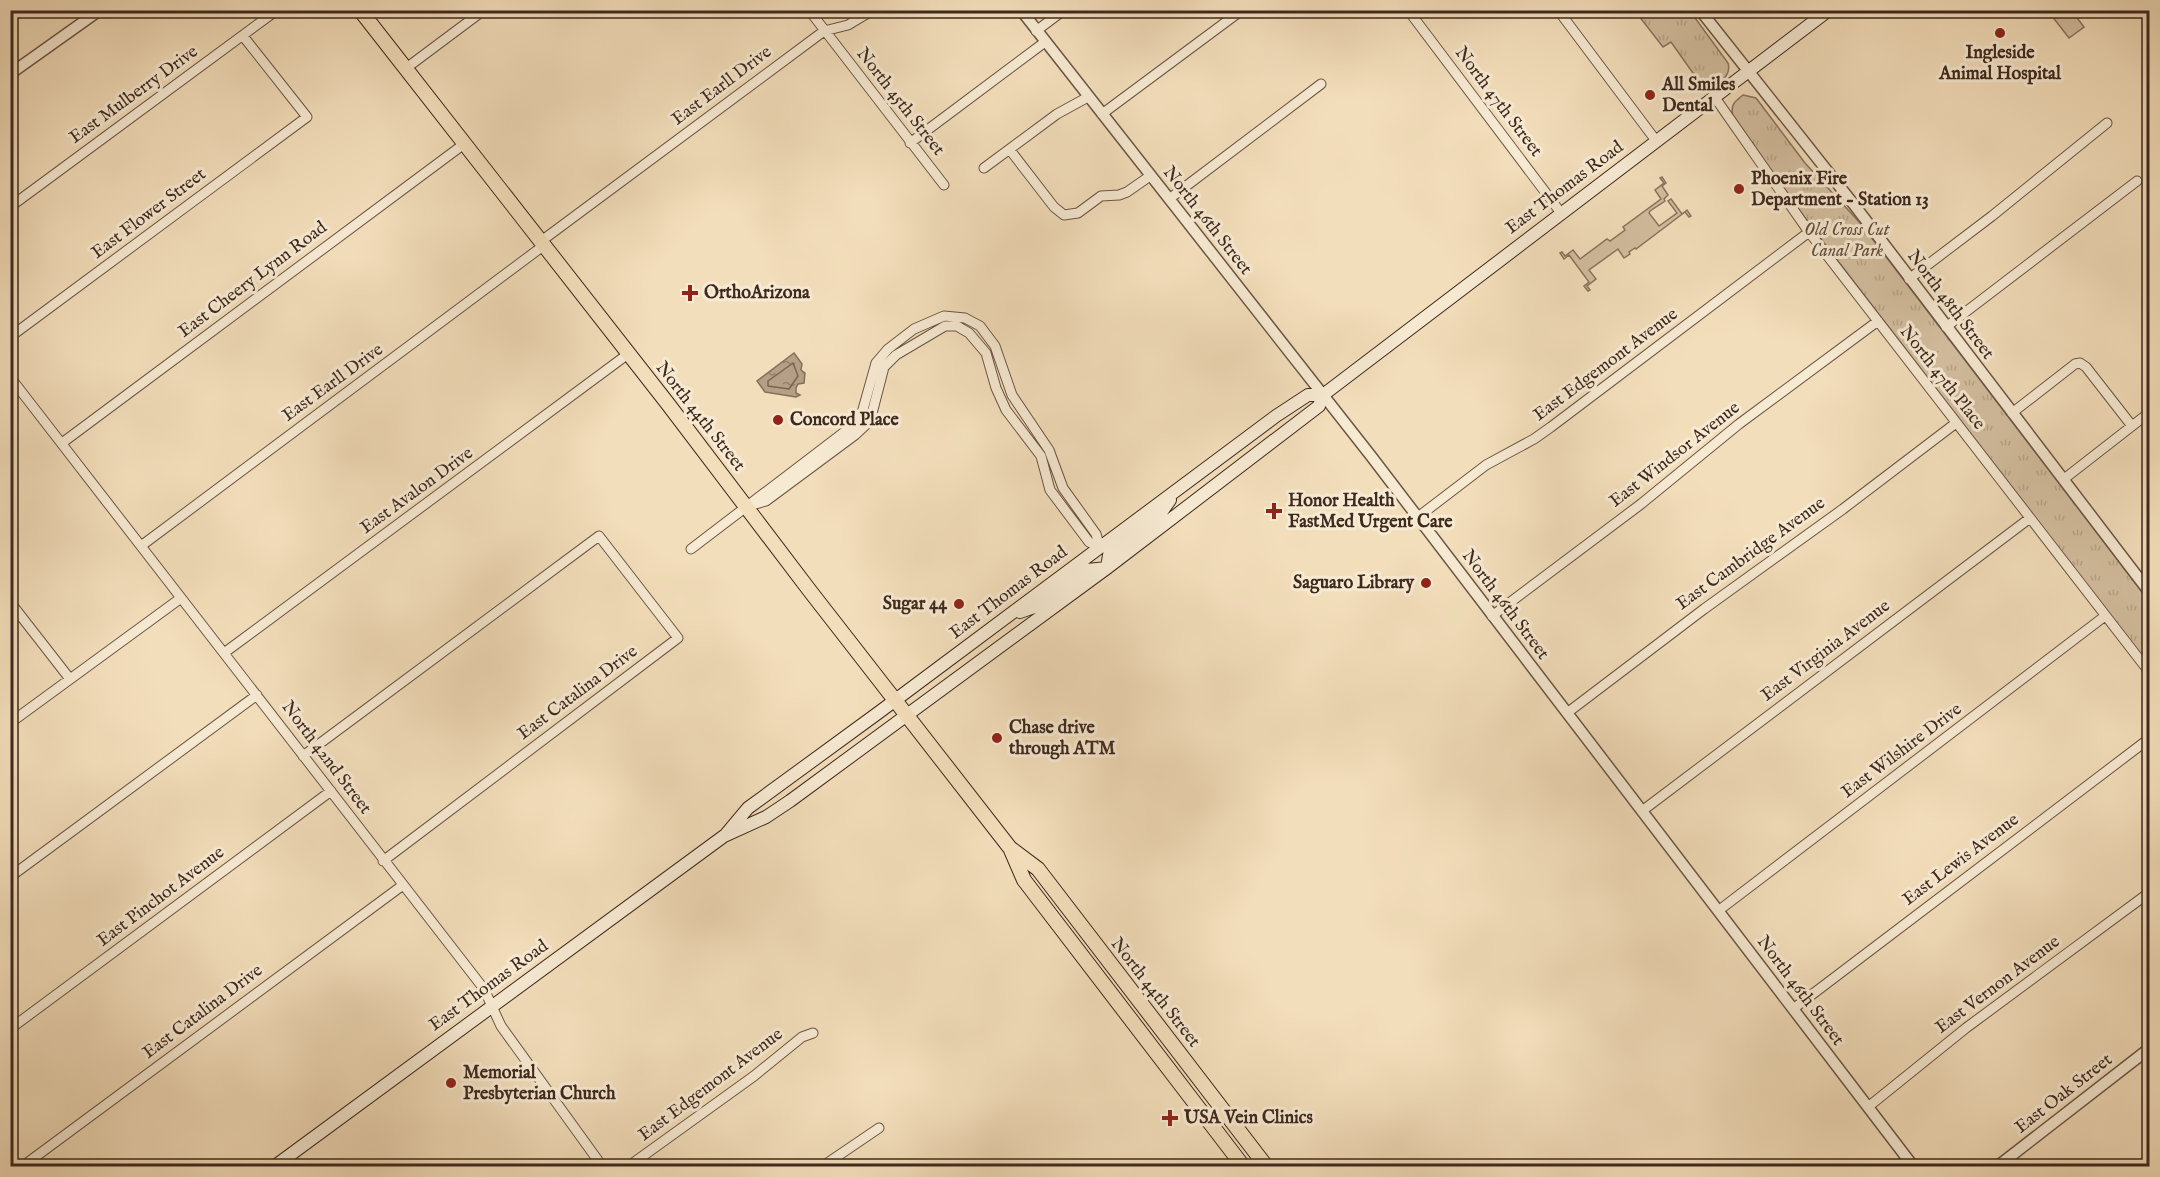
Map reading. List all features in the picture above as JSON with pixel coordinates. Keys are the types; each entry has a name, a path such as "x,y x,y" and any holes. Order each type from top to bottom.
{"main road":[{"name":"North 44th Street","path":"360,10 1010,848 1024,880 1243,1167"},
{"name":"East Thomas Road","path":"276,1167 724,836 766,817 1107,568 1319,406 1323,395 1561,213 1716,99 1829,10"},
{"name":"East Thomas Road","path":"724,836 748,808 1271,420 1308,394 1323,395"},
{"path":"1008,616 1037,606 1087,570 1107,568 1107,562 1113,550 1160,514 1178,490"},
{"name":"North 44th Street","path":"1010,848 1038,869 1266,1167"}],"street":[{"path":"10,74 100,10"},
{"name":"East Mulberry Drive","path":"10,207 277,10"},
{"path":"405,69 484,10"},
{"name":"North 45th Street","path":"809,10 944,185"},
{"name":"East Earll Drive","path":"141,546 824,31 848,25 873,10"},
{"name":"North 46th Street","path":"1021,10 1418,517 1913,1167"},
{"path":"1036,31 1064,10"},
{"path":"1102,114 1242,10"},
{"name":"North 47th Street","path":"1408,10 1561,213"},
{"path":"1558,10 1656,142"},
{"name":"North 48th Street","path":"1700,10 1855,206 2150,593"},
{"name":"East Flower Street","path":"10,337 307,117 243,36"},
{"path":"910,143 1045,42"},
{"path":"1168,199 1321,84"},
{"path":"984,168 1057,114 1088,97"},
{"name":"North 47th Place","path":"1716,99 1809,232 2150,673"},
{"path":"1909,279 2108,123"},
{"name":"East Cheery Lynn Road","path":"62,443 464,144"},
{"path":"1010,150 1054,207 1064,215 1078,213 1101,196 1127,192 1150,176"},
{"path":"1946,327 2137,181"},
{"name":"East Edgemont Avenue","path":"1418,517 1486,465 1551,428 1809,232"},
{"name":"East Windsor Avenue","path":"1492,616 1657,492 1748,417 1878,321"},
{"path":"691,549 746,506 766,501 855,435 870,421 884,368 896,355 945,326 957,326 969,333 986,353 996,388 1006,410 1041,456 1050,490 1089,542 1100,548"},
{"name":"East Avalon Drive","path":"224,653 628,354"},
{"path":"2012,413 2075,364 2080,363 2086,367 2132,426"},
{"name":"North 42nd Street","path":"10,377 484,989 501,1026 602,1167"},
{"path":"2064,479 2146,415 2150,427"},
{"name":"East Cambridge Avenue","path":"1567,714 1704,609 1956,423"},
{"name":"East Virginia Avenue","path":"1642,811 2030,518"},
{"name":"East Catalina Drive","path":"303,756 600,536 678,638 383,861"},
{"path":"10,723 181,598"},
{"path":"10,602 70,679"},
{"name":"East Wilshire Drive","path":"1718,911 2105,616"},
{"path":"10,877 257,695"},
{"name":"East Lewis Avenue","path":"1793,1009 2150,738"},
{"name":"East Pinchot Avenue","path":"10,1029 331,791"},
{"name":"East Catalina Drive","path":"23,1167 403,885"},
{"name":"East Vernon Avenue","path":"1868,1107 1966,1029 2150,892"},
{"name":"East Edgemont Avenue","path":"630,1167 754,1076 802,1037 813,1033"},
{"name":"East Oak Street","path":"1998,1167 2150,1048"},
{"path":"1208,1121 1223,1110"},
{"path":"823,1167 879,1128"}],"green space":[{"path":"1635,11 1690,11 1728,63 1726,76 1709,90 1700,83 1671,42 1663,47"},
{"path":"2048,11 2072,11 2084,27 2069,38"},
{"name":"Old Cross Cut Canal Park","path":"1743,95 1756,98 1805,163 1861,224 2149,601 2149,666 1782,188 1733,116 1734,104"},
{"path":"1662,177 1666,183 1662,186 1668,195 1665,201 1649,213 1659,226 1677,213 1668,201 1671,199 1682,214 1687,210 1691,216 1689,217 1685,212 1624,258 1618,249 1589,270 1596,279 1587,286 1590,290 1588,291 1584,286 1589,282 1569,255 1564,259 1560,253 1562,252 1565,256 1573,250 1580,259 1607,239 1610,241 1625,230 1623,227 1661,199 1655,190 1664,183 1660,178"}],"water":[{"path":"794,353 802,364 801,370 805,373 804,383 798,384 796,388 796,393 800,395 796,397 765,392 757,381"}],"place":[{"name":"Ingleside Animal Hospital","path":"2000,33"},
{"name":"All Smiles Dental","path":"1650,95"},
{"name":"Phoenix Fire Department - Station 13","path":"1739,189"},
{"name":"OrthoArizona","path":"690,293"},
{"name":"Concord Place","path":"778,420"},
{"name":"Honor Health FastMed Urgent Care","path":"1274,511"},
{"name":"Saguaro Library","path":"1426,583"},
{"name":"Sugar 44","path":"959,604"},
{"name":"Chase drive through ATM","path":"997,738"},
{"name":"Memorial Presbyterian Church","path":"451,1083"},
{"name":"USA Vein Clinics","path":"1170,1118"}]}
